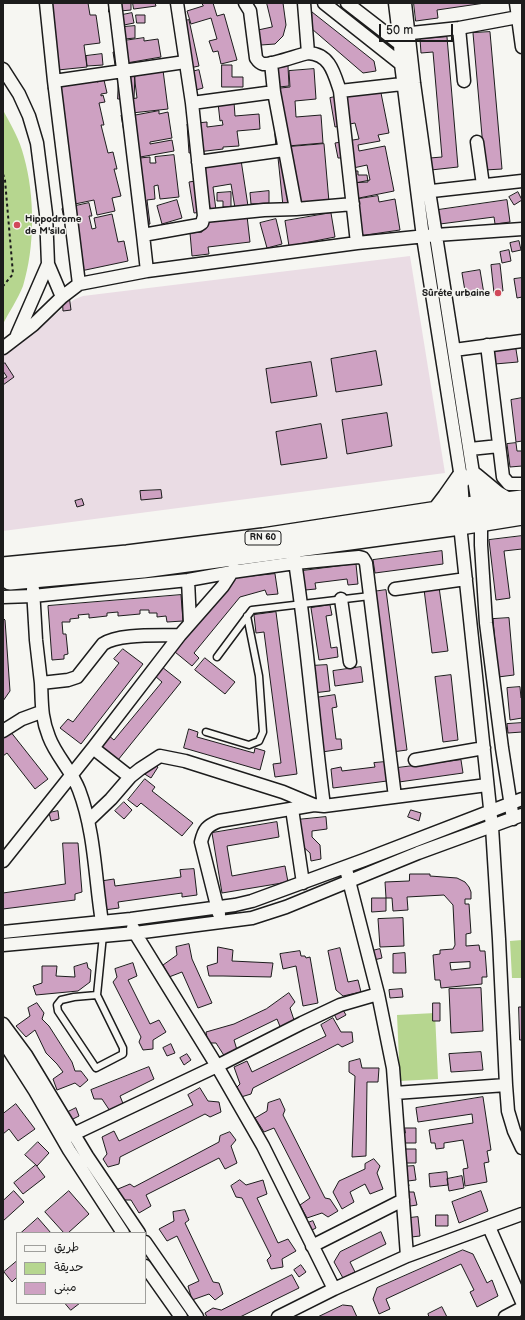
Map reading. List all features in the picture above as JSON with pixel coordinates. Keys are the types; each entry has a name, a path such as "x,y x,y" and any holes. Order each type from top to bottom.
{"main road":[{"path":"436,511 468,477 497,496 514,501"},
{"name":"RN 60","path":"3,580 33,587 143,568 245,554 294,555 471,515 514,501"},
{"name":"RN 60","path":"3,567 127,555 263,538 436,511 471,515 522,515"}],"street":[{"path":"46,3 79,284"},
{"path":"115,3 147,271"},
{"path":"143,235 199,225 202,223 204,216 192,103 185,62 178,3"},
{"path":"245,3 250,11 256,58 259,62 264,64 271,63 308,53 315,53 320,56 332,69 340,91 357,243"},
{"path":"304,3 308,53"},
{"path":"324,3 401,64"},
{"path":"347,3 403,37 458,28 520,25"},
{"path":"395,3 403,37 424,192 436,235 470,449 468,477"},
{"path":"406,3 401,64 409,84"},
{"path":"516,3 522,46"},
{"path":"458,28 464,81"},
{"path":"54,81 185,62"},
{"path":"271,63 274,92 296,209"},
{"path":"3,69 19,94 38,143 46,214 48,264 62,297"},
{"path":"340,91 409,84"},
{"path":"192,103 274,92"},
{"path":"477,142 484,185"},
{"path":"198,162 284,150"},
{"path":"424,192 522,181"},
{"path":"424,192 423,237 468,477 471,515 466,579 484,748 489,811 492,827 508,1111 522,1148"},
{"path":"204,216 352,204"},
{"path":"3,348 33,325 62,297 79,284 147,271 357,243 436,235 522,229"},
{"path":"17,336 48,264"},
{"path":"454,350 522,341"},
{"path":"487,345 503,478 509,484 522,484"},
{"path":"470,449 499,446"},
{"path":"3,945 135,933 252,918 286,907 418,853 517,817 510,802 502,748 486,623 481,545 471,515"},
{"path":"3,861 180,635 223,586 245,554"},
{"path":"294,555 313,714 319,805"},
{"path":"3,597 33,587 188,580 232,572 294,555 363,558 366,563 395,797"},
{"path":"395,588 466,579"},
{"path":"188,580 190,623"},
{"path":"33,587 36,640 41,683 41,712 49,738 72,774 88,821 102,922"},
{"path":"341,599 350,662"},
{"path":"41,683 68,680 77,677 103,644 109,640 124,637 180,635"},
{"path":"3,731 22,719 41,712"},
{"path":"93,748 130,777"},
{"path":"415,760 484,748"},
{"path":"88,821 111,799 130,777 160,756 184,761 319,805"},
{"path":"222,922 216,906 201,842 203,832 209,825 219,821 319,805 487,785"},
{"path":"3,932 131,919 216,906 235,905 252,901 303,883 522,798"},
{"path":"292,809 303,883"},
{"path":"346,866 378,994 394,1068 407,1256"},
{"path":"131,919 135,933 217,1066 263,1146 334,1289"},
{"path":"68,1137 340,1005 378,994"},
{"path":"3,1024 26,1055 68,1137 122,1232"},
{"path":"3,1041 68,1137 87,1156 137,1232"},
{"path":"395,1093 506,1085"},
{"path":"312,1246 403,1200"},
{"path":"278,1317 334,1289 407,1256 522,1214"},
{"path":"489,1227 522,1302"},
{"path":"146,1243 197,1317"},
{"path":"146,1267 181,1317"},
{"path":"505,1317 522,1308"}],"lane":[{"path":"217,657 252,610 370,596"},
{"path":"206,732 249,745 259,741 263,732 259,676 247,616"},
{"path":"97,995 61,1000 57,1005 58,1011 96,1068 123,1054 123,1048 97,995 103,935"}],"path":[{"path":"3,174 5,180 13,274 3,286"}],"shaded area":[{"path":"410,256 445,473 3,531 3,355 75,299 83,296"}],"green space":[{"name":"Hippodrome de M'sila","path":"3,110 18,139 28,172 32,205 32,222 30,255 23,286 3,324"},
{"path":"522,940 522,978 512,978 510,941"},
{"path":"435,1013 438,1079 400,1081 397,1015"}],"building":[{"path":"42,3 88,3 90,15 96,15 100,43 84,45 87,67 58,70"},
{"path":"109,3 131,3 131,10 109,12"},
{"path":"133,3 155,3 156,6 134,9"},
{"path":"202,3 213,3 217,16 224,14 237,60 221,64 218,51 213,52 209,41 217,39 211,18 191,24 187,11 203,6"},
{"path":"267,3 283,3 286,25 283,36 275,44 261,45 258,30 272,27"},
{"path":"414,3 485,3 437,10 438,18 416,21"},
{"path":"312,12 374,61 376,71 363,73 312,29"},
{"path":"132,13 134,23 114,27 112,17"},
{"path":"136,15 145,15 145,23 137,23"},
{"path":"189,20 199,66 185,69 175,23"},
{"path":"135,26 135,38 114,40 112,28"},
{"path":"490,32 502,169 485,170 473,33"},
{"path":"447,37 458,167 431,170 430,158 442,157 433,52 421,53 420,39"},
{"path":"144,38 144,41 158,39 161,57 115,65 113,52 117,51 116,42"},
{"path":"102,54 103,65 87,66 86,56"},
{"path":"222,65 232,65 232,77 243,77 243,87 222,87"},
{"path":"288,66 289,86 268,88 267,68"},
{"path":"314,69 316,99 295,101 296,117 321,115 323,143 276,147 271,89 290,87 289,71"},
{"path":"163,70 168,109 123,114 122,100 137,98 134,74"},
{"path":"199,70 203,88 189,92 184,74"},
{"path":"119,75 135,75 134,99 118,99"},
{"path":"96,77 97,82 104,80 107,93 101,94 101,96 103,95 105,102 99,103 104,125 101,125 108,153 113,152 117,169 114,169 121,196 112,198 115,211 97,215 94,200 75,204 48,88"},
{"path":"380,88 389,133 378,135 380,141 358,145 359,151 385,146 394,191 349,200 346,185 370,180 367,165 344,170 342,158 338,158 335,143 359,139 355,123 335,127 330,98"},
{"path":"234,102 235,116 259,114 260,129 237,131 239,146 223,147 223,149 189,153 187,124 207,122 207,127 223,125 222,120 220,121 218,103"},
{"path":"159,111 159,114 168,112 172,138 150,142 150,144 172,140 174,151 129,159 121,115 128,113 128,116"},
{"path":"324,144 329,202 283,206 277,148"},
{"path":"174,155 179,197 160,199 158,185 154,186 155,199 147,200 150,224 138,226 129,159 150,157 150,163 156,163 155,157"},
{"path":"241,160 248,206 235,208 231,184 213,187 216,210 194,213 189,182 202,180 200,167"},
{"path":"345,171 358,171 358,175 367,175 368,182 346,183"},
{"path":"269,191 269,203 251,204 250,193"},
{"path":"231,192 231,207 223,207 223,201 217,201 217,193"},
{"path":"518,192 522,200 514,205 509,197"},
{"path":"378,196 379,202 395,199 400,230 352,237 346,201"},
{"path":"177,200 182,218 162,224 157,206"},
{"path":"507,200 510,222 495,224 494,217 440,224 438,210"},
{"path":"89,203 92,216 89,216 92,229 96,228 94,218 112,214 118,242 124,241 128,261 76,272 62,209"},
{"path":"331,213 335,237 289,246 285,221"},
{"path":"247,216 250,242 208,247 209,254 192,256 190,233 202,232 201,221"},
{"path":"276,219 282,244 267,248 260,223"},
{"path":"519,241 521,250 512,252 510,243"},
{"path":"509,250 511,261 502,263 500,252"},
{"path":"500,264 503,291 494,293 491,265"},
{"path":"480,270 484,294 466,297 462,273"},
{"path":"522,278 522,297 517,298 514,279"},
{"path":"69,295 71,310 63,311 62,296"},
{"path":"515,343 518,362 495,364 494,345"},
{"path":"376,351 382,385 336,392 331,359"},
{"path":"311,362 317,396 271,403 266,369"},
{"path":"5,363 14,377 3,385 3,379 7,377 3,371 3,365"},
{"path":"522,398 522,441 516,442 511,400"},
{"path":"387,413 392,446 347,454 342,420"},
{"path":"321,424 327,458 281,465 276,432"},
{"path":"516,443 517,451 522,451 522,466 510,467 507,444"},
{"path":"161,490 162,498 141,500 140,491"},
{"path":"82,499 84,505 77,507 75,501"},
{"path":"522,536 522,549 504,551 510,598 496,600 489,540"},
{"path":"442,551 443,564 375,573 373,560"},
{"path":"356,564 358,584 348,585 347,579 315,583 316,589 305,590 302,571"},
{"path":"275,574 278,594 267,595 265,590 240,597 194,653 199,658 192,666 175,652 233,578"},
{"path":"439,587 448,651 432,653 424,589"},
{"path":"386,590 407,750 392,752 372,592"},
{"path":"181,595 183,621 167,622 166,616 157,617 157,613 149,613 149,610 140,610 140,614 118,616 118,612 107,613 107,616 89,618 89,614 78,615 79,618 70,619 70,622 62,622 63,634 66,634 68,654 64,655 64,659 52,660 48,606"},
{"path":"330,605 332,615 326,616 331,648 337,647 338,657 319,660 311,608"},
{"path":"276,612 297,774 275,777 273,764 281,763 264,632 256,633 254,615"},
{"path":"3,618 5,620 10,691 3,701"},
{"path":"509,618 514,675 498,677 493,619"},
{"path":"123,649 143,664 81,744 60,728 68,719 73,722 119,663 114,659"},
{"path":"205,658 235,682 225,694 195,670"},
{"path":"327,665 330,691 313,693 310,666"},
{"path":"162,667 181,682 118,760 99,745 108,735 114,740 162,682 155,676"},
{"path":"361,667 363,682 335,686 333,671"},
{"path":"451,675 458,740 443,742 435,677"},
{"path":"520,687 522,698 522,718 510,720 507,688"},
{"path":"335,695 337,707 332,708 336,739 341,739 342,749 322,752 315,698"},
{"path":"522,723 522,732 508,733 507,724"},
{"path":"189,729 198,732 197,737 254,753 255,748 265,751 260,770 184,748"},
{"path":"10,731 48,779 35,789 7,753 3,756 3,736"},
{"path":"461,760 463,773 399,782 397,768"},
{"path":"150,762 158,767 151,778 143,773"},
{"path":"385,762 387,781 333,788 331,769 341,767 342,771 375,767 374,763"},
{"path":"145,779 155,787 152,791 193,823 182,836 141,803 137,807 128,800"},
{"path":"124,802 132,810 124,819 115,811"},
{"path":"411,810 421,813 419,821 408,817"},
{"path":"58,811 59,819 51,821 49,813"},
{"path":"326,817 327,829 312,831 312,837 320,845 321,859 311,861 310,853 300,844 296,820"},
{"path":"277,822 279,837 227,846 232,876 285,866 288,882 222,893 212,833"},
{"path":"63,843 78,843 82,892 75,894 75,900 3,909 3,893 65,884"},
{"path":"194,869 197,895 182,897 182,893 118,902 119,908 104,910 101,881 114,879 115,886 181,877 180,870"},
{"path":"410,874 430,874 430,876 457,878 465,882 469,887 471,899 465,899 465,904 469,904 471,933 466,934 466,946 479,945 480,951 485,951 487,977 482,977 482,984 441,988 440,980 435,980 433,955 440,954 440,950 453,949 455,945 453,905 444,895 407,897 408,910 393,911 392,898 386,898 385,882 409,881","holes":["470,962 470,968 451,970 450,963"]},
{"path":"372,898 386,898 386,911 372,912"},
{"path":"403,918 404,946 380,947 378,919"},
{"path":"189,944 192,959 212,1003 198,1008 182,972 169,977 163,965 177,955 176,947"},
{"path":"218,947 233,950 232,961 273,963 271,977 209,976 207,966 217,963"},
{"path":"340,948 348,982 358,980 361,992 343,996 336,990 328,951"},
{"path":"380,949 382,958 374,960 372,951"},
{"path":"300,951 301,956 305,956 306,958 310,957 318,1003 303,1006 296,966 283,969 280,954"},
{"path":"405,953 406,973 393,973 393,954"},
{"path":"87,963 88,968 91,970 90,982 78,991 36,995 33,986 42,983 42,966 57,966 56,976 75,977 74,967"},
{"path":"133,963 137,976 128,980 150,1024 159,1020 166,1032 153,1040 153,1049 143,1050 139,1042 141,1037 113,982 117,977 115,969"},
{"path":"481,988 483,1031 451,1033 449,989"},
{"path":"402,989 403,997 390,998 389,990"},
{"path":"289,993 295,1002 290,1008 295,1023 281,1029 277,1019 234,1040 237,1050 225,1057 216,1043 208,1043 206,1032 234,1024 266,1009"},
{"path":"37,1003 44,1013 42,1019 49,1026 72,1062 75,1071 81,1071 88,1080 80,1087 75,1083 57,1090 53,1079 63,1072 46,1053 35,1030 26,1037 16,1026 30,1016 28,1008"},
{"path":"433,1003 440,1003 440,1021 433,1021"},
{"path":"519,1007 522,1007 522,1040 520,1040"},
{"path":"342,1008 346,1015 337,1020 333,1012"},
{"path":"333,1018 341,1032 352,1032 353,1042 342,1047 338,1044 253,1088 251,1094 241,1097 235,1089 240,1084 234,1067 247,1061 252,1072 326,1036 321,1025"},
{"path":"171,1044 175,1053 167,1056 163,1048"},
{"path":"481,1052 483,1070 451,1072 449,1054"},
{"path":"187,1054 191,1060 184,1065 180,1058"},
{"path":"360,1059 362,1068 379,1068 378,1082 367,1082 366,1156 352,1157 355,1076 349,1072 349,1062"},
{"path":"149,1067 154,1079 120,1096 124,1106 112,1114 102,1099 94,1099 91,1090"},
{"path":"200,1088 208,1101 219,1102 221,1112 210,1117 205,1114 120,1157 119,1164 108,1167 103,1159 107,1154 102,1137 114,1131 119,1141 193,1105 188,1095"},
{"path":"483,1097 491,1150 487,1151 489,1162 484,1163 487,1182 465,1186 463,1169 468,1168 463,1140 444,1143 444,1148 436,1149 435,1143 431,1143 429,1130 473,1123 472,1114 418,1122 416,1108"},
{"path":"280,1099 285,1110 283,1115 325,1198 330,1199 338,1211 328,1217 322,1213 307,1218 300,1205 310,1198 274,1128 264,1132 255,1118 267,1111 268,1103"},
{"path":"16,1104 35,1129 18,1141 9,1129 3,1134 3,1114"},
{"path":"76,1108 79,1116 71,1120 68,1112"},
{"path":"405,1128 416,1128 416,1143 398,1143 398,1133 405,1133"},
{"path":"230,1132 236,1140 231,1146 237,1163 225,1169 219,1158 146,1195 151,1206 139,1213 131,1200 120,1200 118,1189 130,1184 134,1187 219,1142 220,1136"},
{"path":"38,1142 49,1153 37,1166 25,1155"},
{"path":"399,1149 416,1149 416,1163 405,1163"},
{"path":"374,1159 380,1166 377,1173 383,1189 370,1194 365,1184 350,1192 354,1202 342,1209 333,1192 339,1181 365,1169 365,1164"},
{"path":"36,1165 45,1177 23,1194 14,1183"},
{"path":"414,1166 416,1180 408,1181 409,1186 402,1187 400,1167"},
{"path":"447,1172 448,1185 430,1187 429,1174"},
{"path":"462,1176 464,1188 449,1191 447,1179"},
{"path":"240,1180 246,1185 263,1180 267,1194 257,1198 278,1243 288,1239 296,1251 282,1259 283,1267 271,1269 267,1260 271,1256 242,1198 236,1197 231,1186"},
{"path":"408,1187 409,1192 414,1192 417,1205 404,1207 400,1189"},
{"path":"14,1191 24,1202 3,1221 3,1201"},
{"path":"69,1191 89,1214 69,1232 63,1232 45,1212"},
{"path":"481,1191 488,1211 459,1223 452,1202"},
{"path":"185,1210 189,1220 185,1223 213,1282 219,1283 223,1294 215,1300 209,1294 192,1300 188,1286 199,1281 177,1236 167,1241 159,1229 174,1221 173,1212"},
{"path":"436,1215 448,1215 448,1226 436,1226"},
{"path":"418,1217 420,1236 403,1238 401,1219"},
{"path":"38,1218 50,1232 22,1232"},
{"path":"313,1221 316,1228 308,1232 305,1224"},
{"path":"381,1232 386,1244 350,1262 355,1272 343,1278 334,1262 340,1252"},
{"path":"463,1250 473,1254 487,1283 492,1280 498,1296 477,1307 470,1292 474,1290 461,1264 386,1299 390,1309 379,1314 373,1299 377,1288"},
{"path":"16,1262 16,1278 12,1282 4,1272"},
{"path":"301,1265 306,1272 299,1277 294,1270"},
{"path":"292,1275 299,1288 240,1317 207,1317 205,1313 213,1308 221,1310"},
{"path":"66,1304 79,1304 71,1310"},
{"path":"343,1305 352,1306 357,1317 318,1317"},
{"path":"442,1307 447,1317 429,1317 428,1314"}],"place":[{"name":"Hippodrome de M'sila","path":"17,225"},
{"name":"Sûréte urbaine","path":"498,293"}]}
